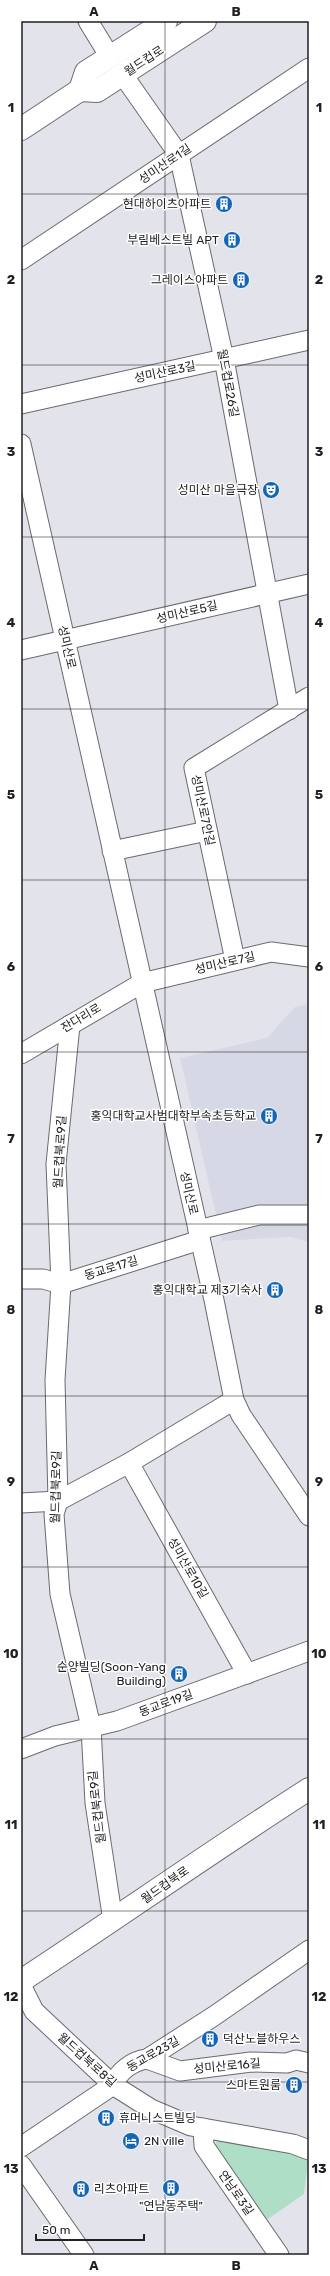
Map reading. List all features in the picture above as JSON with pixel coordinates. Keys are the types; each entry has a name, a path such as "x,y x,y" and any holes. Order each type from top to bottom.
{"main road":[{"name":"월드컵로","path":"166,21 86,72 80,90 97,91 205,21"},
{"path":"21,129 80,90"},
{"name":"월드컵북로","path":"21,1981 113,1921 218,1847 309,1789"}],"street":[{"path":"88,21 110,56"},
{"name":"성미산로1길","path":"21,260 309,68"},
{"name":"월드컵로26길","path":"123,75 179,155 224,359 289,710"},
{"name":"성미산로3길","path":"21,404 309,340"},
{"name":"성미산로","path":"21,444 199,1235 234,1400 241,1415 309,1516"},
{"name":"성미산로5길","path":"21,650 309,584"},
{"name":"성미산로7안길","path":"235,960 194,768 309,697"},
{"path":"112,851 207,831"},
{"name":"성미산로7길","path":"142,983 271,952 309,957"},
{"name":"잔다리로","path":"21,1054 142,983"},
{"name":"월드컵북로9길","path":"70,1025 56,1164 61,1284 55,1380 58,1502 54,1514 60,1594 91,1727 95,1803 113,1921"},
{"name":"동교로17길","path":"61,1284 259,1215 309,1215"},
{"path":"21,1279 43,1279 61,1284"},
{"path":"21,1503 58,1502 129,1463 234,1400"},
{"name":"성미산로10길","path":"129,1463 247,1674"},
{"name":"동교로19길","path":"21,1748 55,1736 117,1721 309,1651"},
{"name":"동교로23길","path":"21,2147 113,2086 117,2075 137,2060 147,2059 214,2016 309,1950"},
{"name":"월드컵북로8길","path":"21,1985 34,2011 113,2086 151,2109 191,2126 293,2144 309,2150"},
{"name":"성미산로16길","path":"147,2059 180,2071 251,2062 287,2063 296,2060 309,2063"},
{"name":"연남로3길","path":"203,2128 204,2146 279,2255"},
{"path":"21,2165 84,2255"}],"shaded area":[{"path":"309,1004 309,1242 290,1237 222,1241 180,1058 267,1038 295,1007"}],"green space":[{"path":"220,2137 309,2153 304,2194 265,2221 214,2146"}],"place":[{"name":"현대하이츠아파트","path":"224,204"},
{"name":"부림베스트빌 APT","path":"232,240"},
{"name":"그레이스아파트","path":"241,280"},
{"name":"성미산 마을극장","path":"271,490"},
{"name":"홍익대학교사범대학부속초등학교","path":"269,1116"},
{"name":"홍익대학교 제3기숙사","path":"275,1290"},
{"name":"순양빌딩(Soon-Yang Building)","path":"179,1674"},
{"name":"덕산노블하우스","path":"210,2039"},
{"name":"스마트원룸","path":"294,2085"},
{"name":"휴머니스트빌딩","path":"106,2118"},
{"name":"2N ville","path":"131,2141"},
{"name":"\"연남동주택\"","path":"171,2188"},
{"name":"리츠아파트","path":"81,2189"}]}
